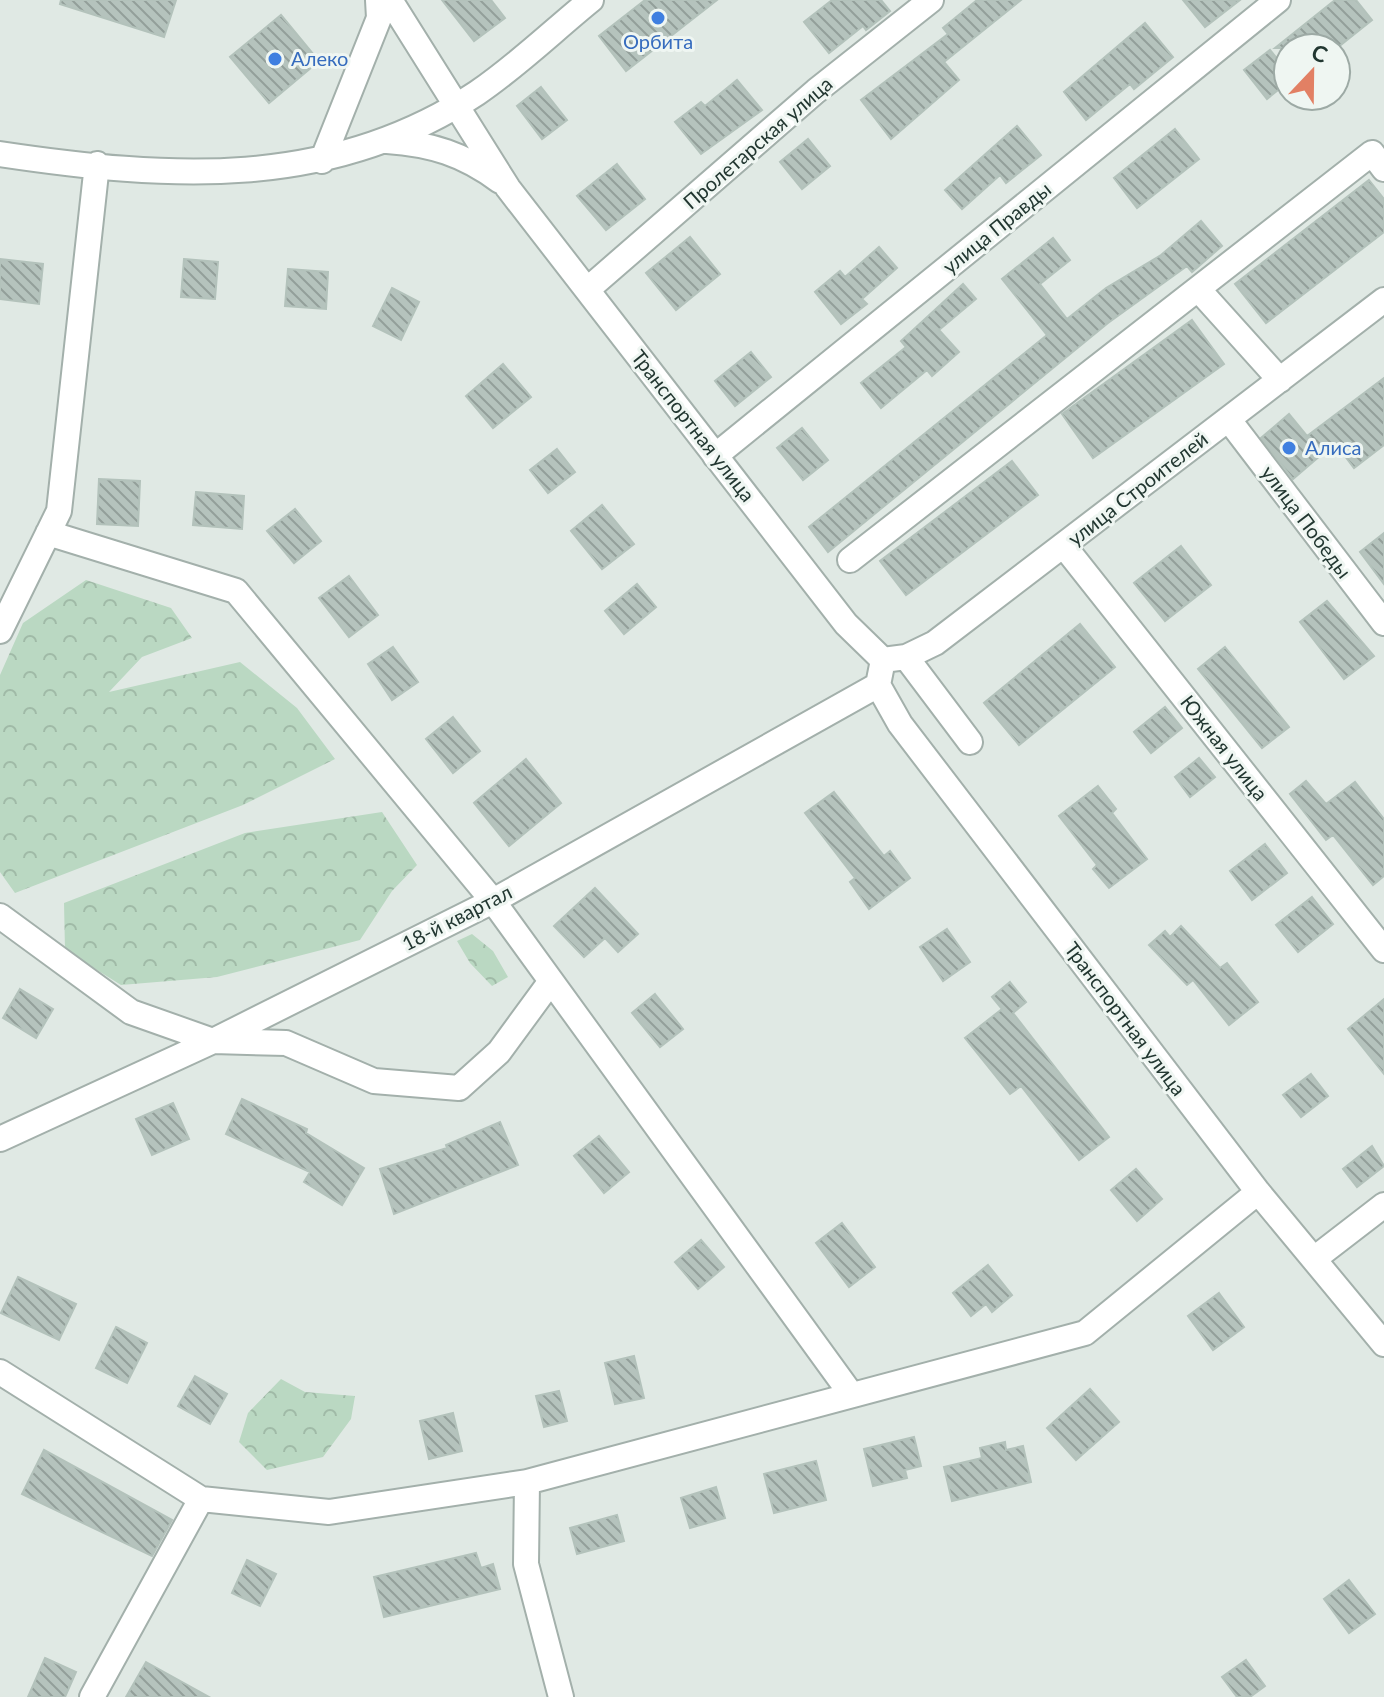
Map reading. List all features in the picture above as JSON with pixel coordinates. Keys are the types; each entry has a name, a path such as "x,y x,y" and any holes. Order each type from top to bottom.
{"street":[{"path":"322,161 379,18 378,0"},
{"path":"390,0 458,103 508,188"},
{"path":"1,156 252,171 322,161 383,141 478,92 591,0"},
{"name":"Пролетарская улица","path":"588,289 816,91 931,0"},
{"name":"улица Правды","path":"715,456 1278,0"},
{"path":"383,141 419,143 449,150 479,165 508,188"},
{"path":"850,560 1372,153 1384,169"},
{"path":"0,631 59,511 97,164"},
{"name":"Транспортная улица","path":"508,188 846,624 894,658 970,742"},
{"path":"1198,289 1280,380"},
{"name":"улица Строителей","path":"894,658 935,643 1384,300"},
{"name":"улица Победы","path":"1229,420 1384,623"},
{"path":"48,533 236,591 493,901 851,1394"},
{"name":"Южная улица","path":"1064,546 1384,950"},
{"path":"878,685 894,658"},
{"name":"Транспортная улица","path":"878,685 900,724 1258,1192 1384,1344"},
{"name":"18-й квартал","path":"0,1139 213,1041 493,901 878,685"},
{"path":"0,916 131,1012 213,1041 286,1043 374,1081 459,1088 499,1052 551,981"},
{"path":"0,1372 201,1499 329,1512 527,1482 1085,1333 1258,1192"},
{"path":"1314,1259 1384,1205"},
{"path":"527,1482 526,1564 561,1697"},
{"path":"92,1697 201,1499"}],"green space":[{"path":"86,580 171,608 192,638 142,657 109,692 240,662 297,708 335,759 243,805 15,893 0,872 0,675 23,623"},
{"path":"382,812 417,865 392,891 360,940 217,977 121,985 65,950 64,903 245,833"},
{"path":"472,934 493,951 508,977 492,986 470,963 457,941"},
{"path":"281,1379 305,1392 355,1396 351,1419 323,1457 267,1470 239,1442 248,1413"}],"building":[{"path":"61,0 176,0 164,37 60,4"},
{"path":"442,0 491,0 505,18 474,41"},
{"name":"Орбита","path":"645,0 717,0 626,71 599,36"},
{"path":"832,0 881,0 890,11 866,30 863,26 829,53 804,22"},
{"path":"977,0 1021,0 944,62 959,80 891,139 861,100 948,34 943,28"},
{"path":"1183,0 1240,0 1205,27"},
{"path":"1335,0 1356,0 1372,20 1352,36 1352,32 1295,32"},
{"name":"Алеко","path":"281,15 319,61 269,103 230,57"},
{"path":"1145,23 1173,57 1134,89 1130,84 1086,120 1064,92"},
{"path":"1270,50 1272,95 1267,99 1244,70"},
{"path":"737,80 762,110 701,154 675,122 701,102 705,106"},
{"path":"541,87 567,120 542,139 517,106"},
{"path":"1017,126 1041,155 1006,183 1000,175 962,209 945,190"},
{"path":"1175,129 1199,159 1137,208 1114,178"},
{"path":"808,139 830,166 802,189 780,162"},
{"path":"617,164 645,199 606,230 577,196"},
{"path":"1369,180 1384,199 1384,232 1266,323 1235,284"},
{"path":"1201,221 1222,246 1192,272 1187,266 1108,323 828,552 809,527 1047,335 1002,279 1053,238 1070,260 1040,284 1067,319 1106,288 1161,255"},
{"path":"690,237 720,274 676,310 646,273"},
{"path":"879,247 897,268 862,299 867,304 841,324 815,292 840,271 845,277"},
{"path":"0,259 43,264 39,304 0,299"},
{"path":"184,259 218,262 215,299 181,297"},
{"path":"288,269 328,272 326,309 285,306"},
{"path":"963,284 976,299 939,330 959,352 932,376 927,370 881,408 861,383 906,347 901,341"},
{"path":"392,288 419,302 401,340 373,326"},
{"path":"1192,320 1224,364 1093,458 1062,414"},
{"path":"751,352 771,377 735,406 715,381"},
{"path":"503,364 531,397 493,428 466,396"},
{"path":"1384,378 1384,445 1354,468 1335,443 1293,479 1261,438 1289,414 1307,436"},
{"path":"802,428 828,460 803,480 777,448"},
{"path":"557,449 575,472 548,493 530,470"},
{"path":"1012,461 1038,495 906,595 880,561"},
{"path":"99,479 140,481 138,526 97,524"},
{"path":"196,492 244,496 242,529 193,525"},
{"path":"602,505 634,544 602,569 571,531"},
{"path":"295,509 321,541 294,563 267,531"},
{"path":"1384,533 1384,584 1360,552"},
{"path":"1181,546 1211,585 1165,621 1134,583"},
{"path":"349,576 378,615 349,637 319,598"},
{"path":"637,584 656,607 624,634 605,611"},
{"path":"1327,601 1374,656 1344,679 1300,622"},
{"path":"1080,624 1115,667 1019,745 984,703"},
{"path":"393,647 418,682 392,700 368,664"},
{"path":"1225,647 1289,727 1262,748 1198,669"},
{"path":"1165,707 1182,728 1151,753 1134,732"},
{"path":"453,717 480,751 453,773 426,739"},
{"path":"1199,758 1215,777 1190,797 1175,777"},
{"path":"526,759 561,803 509,846 474,803"},
{"path":"1306,781 1326,804 1355,782 1384,819 1384,876 1373,885 1333,835 1326,840 1290,794"},
{"path":"1098,786 1116,809 1112,813 1147,859 1109,888 1093,869 1097,865 1059,816"},
{"path":"834,792 884,856 890,851 910,878 869,909 850,882 855,878 805,813"},
{"path":"1265,844 1287,873 1252,900 1230,871"},
{"path":"595,888 638,934 618,952 605,938 584,957 554,926"},
{"path":"1312,897 1333,924 1298,952 1276,925"},
{"path":"1181,926 1220,968 1227,963 1258,1002 1229,1025 1193,980 1187,985 1149,945 1165,931 1170,937"},
{"path":"947,929 970,962 943,981 920,947"},
{"path":"1010,982 1026,1002 1013,1013 1109,1137 1079,1160 1021,1086 1010,1094 965,1038 1002,1009 992,997"},
{"path":"20,989 53,1009 36,1038 3,1018"},
{"path":"655,994 683,1029 660,1047 632,1013"},
{"path":"1384,999 1384,1074 1348,1029"},
{"path":"1311,1074 1328,1096 1301,1117 1283,1095"},
{"path":"242,1099 307,1129 306,1133 364,1168 342,1205 304,1182 310,1172 226,1134"},
{"path":"173,1103 189,1139 152,1155 136,1119"},
{"path":"500,1122 518,1165 394,1214 380,1169 447,1148 446,1145"},
{"path":"599,1136 629,1172 604,1193 574,1156"},
{"path":"1372,1146 1384,1166 1357,1187 1343,1169"},
{"path":"1136,1169 1162,1199 1137,1221 1111,1190"},
{"path":"842,1223 875,1267 849,1287 816,1243"},
{"path":"701,1240 724,1267 698,1289 675,1262"},
{"path":"988,1265 1012,1295 992,1312 986,1304 971,1316 953,1293"},
{"path":"18,1277 76,1304 59,1340 1,1313"},
{"path":"1219,1293 1244,1327 1213,1350 1188,1316"},
{"path":"116,1327 147,1343 127,1383 96,1368"},
{"path":"634,1356 644,1398 615,1404 605,1363"},
{"path":"195,1376 227,1394 210,1424 178,1406"},
{"path":"1090,1389 1119,1422 1076,1460 1047,1428"},
{"path":"559,1391 567,1421 544,1427 536,1396"},
{"path":"453,1413 462,1451 429,1459 420,1421"},
{"path":"914,1437 921,1466 905,1470 907,1478 873,1486 864,1449"},
{"path":"1005,1442 1006,1450 1023,1446 1031,1482 952,1501 944,1467 982,1458 980,1448"},
{"path":"44,1450 172,1520 152,1556 22,1494"},
{"path":"816,1461 826,1500 774,1513 764,1474"},
{"path":"716,1487 725,1518 690,1528 681,1498"},
{"path":"617,1515 624,1541 577,1554 570,1528"},
{"path":"476,1553 481,1568 493,1564 500,1589 384,1617 374,1577"},
{"path":"247,1560 276,1574 260,1606 232,1593"},
{"path":"1349,1580 1375,1614 1349,1633 1324,1599"},
{"path":"45,1658 76,1672 65,1697 28,1697"},
{"path":"1246,1660 1265,1686 1250,1697 1237,1697 1222,1677"},
{"path":"146,1662 209,1697 126,1697"}],"place":[{"name":"Орбита","path":"658,18"},
{"name":"Алеко","path":"275,59"},
{"name":"Алиса","path":"1289,448"}]}
